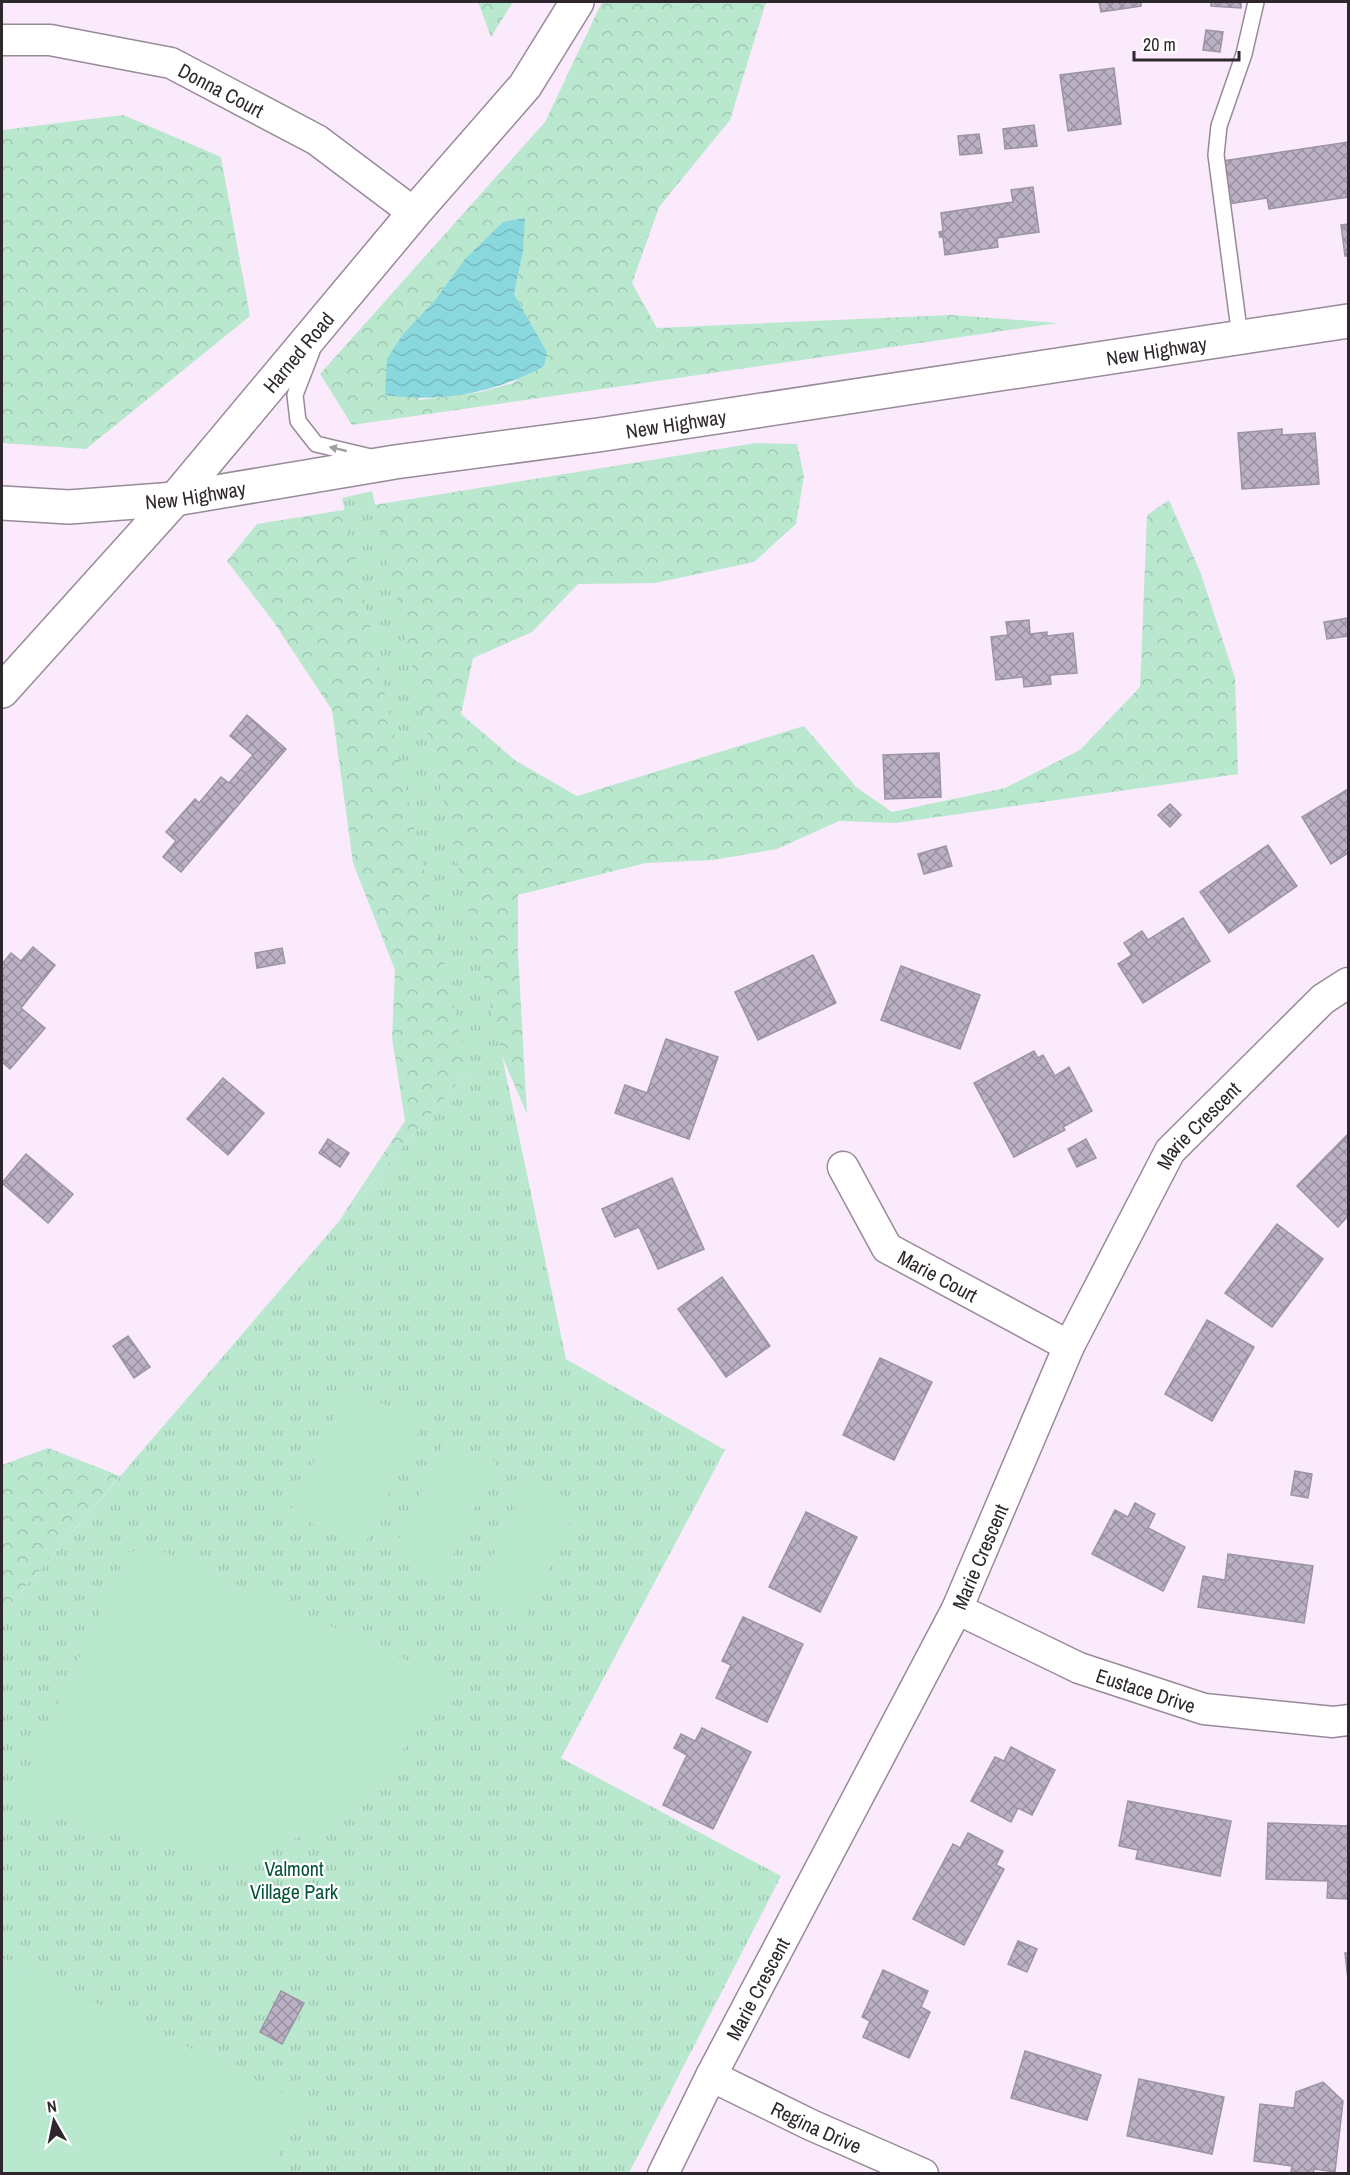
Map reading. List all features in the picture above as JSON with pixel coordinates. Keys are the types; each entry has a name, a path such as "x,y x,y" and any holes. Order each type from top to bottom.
{"street":[{"name":"Harned Road","path":"2,691 175,499 414,213 525,86 577,2"},
{"name":"Donna Court","path":"2,40 50,40 171,63 316,141 414,213"},
{"name":"New Highway","path":"2,503 69,507 175,499 395,462 598,435 1348,321"},
{"name":"Marie Crescent","path":"663,2174 711,2076 957,1608 1069,1347 1170,1151 1323,999 1348,983"},
{"name":"Marie Court","path":"843,1167 887,1248 1069,1347"},
{"name":"Eustace Drive","path":"957,1608 1079,1668 1204,1709 1333,1722 1348,1720"},
{"name":"Regina Drive","path":"711,2076 923,2174"}],"lane":[{"path":"1240,337 1216,155 1219,126 1244,54 1256,2"},
{"path":"323,323 295,395 298,421 316,444 395,462"}],"green space":[{"path":"478,2 513,2 491,37"},
{"path":"602,2 766,2 730,120 659,207 632,283 657,328 951,315 1058,323 352,425 320,374 545,122","holes":["523,252 514,294 547,352 513,383 481,392 419,400 403,334 436,299"]},
{"path":"123,115 221,157 250,316 86,449 2,443 2,130"},
{"path":"756,443 797,444 804,476 796,524 754,562 655,583 578,584 532,632 473,658 461,714 516,761 577,796 804,726 856,787 892,812 1005,788 1080,750 1140,687 1147,515 1169,500 1201,574 1235,678 1238,774 895,823 839,821 777,849 713,860 646,863 518,895 518,954 527,1114 502,1056 468,1071 339,1221 405,1121 392,1038 395,970 353,863 332,710 273,621 227,561 257,524"},
{"name":"Valmont Village Park","path":"372,491 502,1056 566,1359 725,1450 561,1758 781,1876 629,2173 2,2174 2,1614 468,1071 342,498"},
{"path":"349,1388 423,1423 363,1548 289,1513"},
{"path":"446,1439 496,1462 443,1577 392,1553"},
{"path":"48,1448 120,1476 2,1614 2,1465"},
{"path":"529,1479 579,1503 526,1616 475,1593"},
{"path":"155,1548 454,1681 361,1806 242,1866 12,1805 127,1552"},
{"path":"2,1958 309,2105 267,2173 2,2173"}],"water":[{"path":"525,218 523,252 514,294 547,352 544,366 506,383 467,394 427,398 385,395 387,359 403,334 436,299 465,259 503,222"}],"building":[{"path":"1099,2 1141,2 1141,6 1101,12"},
{"path":"1211,2 1241,2 1241,8 1211,6"},
{"path":"1206,30 1223,32 1220,52 1203,50"},
{"path":"1114,68 1121,124 1068,131 1060,75"},
{"path":"1034,125 1037,146 1005,149 1003,129"},
{"path":"979,134 982,153 960,155 958,136"},
{"path":"1348,142 1348,197 1269,209 1267,198 1229,204 1223,161"},
{"path":"1033,187 1039,232 997,238 998,247 945,255 943,237 940,237 939,232 943,231 941,213 1013,202 1011,190"},
{"path":"1348,224 1348,256 1345,256 1341,225"},
{"path":"1282,429 1282,435 1315,433 1319,484 1242,489 1238,433"},
{"path":"1348,618 1348,636 1327,639 1324,622"},
{"path":"1029,620 1030,634 1047,632 1047,636 1073,633 1077,673 1050,675 1051,684 1024,687 1023,677 996,680 991,637 1008,635 1006,622"},
{"path":"247,715 286,749 181,872 163,857 176,841 166,832 195,799 199,803 221,777 229,783 253,755 230,736"},
{"path":"939,753 941,797 885,799 883,755"},
{"path":"1348,789 1348,853 1331,864 1302,817"},
{"path":"1170,804 1181,815 1170,827 1158,815"},
{"path":"1268,845 1297,886 1229,933 1200,892"},
{"path":"946,846 952,866 924,874 918,854"},
{"path":"1183,918 1210,961 1143,1003 1118,964 1132,955 1124,943 1142,931 1148,940"},
{"path":"33,947 55,965 21,1008 45,1028 10,1069 2,1062 2,964 11,953 21,961"},
{"path":"282,948 285,963 257,968 255,953"},
{"path":"813,955 836,1003 758,1040 735,992"},
{"path":"901,966 980,995 960,1049 881,1020"},
{"path":"666,1039 718,1057 689,1139 615,1113 625,1085 647,1093"},
{"path":"1034,1051 1038,1058 1043,1055 1055,1076 1069,1067 1092,1111 1063,1127 1065,1130 1014,1157 974,1083"},
{"path":"223,1078 264,1113 228,1155 187,1119"},
{"path":"1348,1134 1348,1216 1338,1227 1297,1186"},
{"path":"328,1139 349,1153 340,1167 319,1153"},
{"path":"1086,1139 1096,1158 1077,1167 1068,1149"},
{"path":"26,1154 73,1194 48,1223 2,1183"},
{"path":"672,1178 704,1249 658,1269 639,1227 615,1237 602,1209"},
{"path":"1277,1224 1323,1259 1272,1327 1225,1293"},
{"path":"722,1277 770,1346 726,1377 678,1309"},
{"path":"1207,1320 1254,1347 1212,1421 1165,1394"},
{"path":"128,1336 150,1367 134,1378 113,1346"},
{"path":"880,1358 932,1382 894,1460 843,1435"},
{"path":"1295,1471 1312,1474 1308,1498 1291,1495"},
{"path":"1135,1503 1155,1514 1148,1528 1185,1547 1163,1591 1092,1554 1115,1510 1128,1517"},
{"path":"806,1512 857,1537 820,1612 769,1587"},
{"path":"1228,1554 1313,1566 1304,1623 1198,1607 1203,1576 1225,1580"},
{"path":"743,1617 803,1644 767,1722 716,1698 731,1665 722,1661"},
{"path":"702,1728 751,1752 713,1829 663,1805 687,1755 674,1748 681,1734 695,1741"},
{"path":"1011,1747 1055,1770 1032,1815 1018,1808 1011,1822 971,1801 995,1757 1004,1761"},
{"path":"1128,1801 1231,1821 1220,1876 1136,1859 1138,1850 1119,1846"},
{"path":"1268,1823 1348,1826 1348,1899 1327,1898 1328,1881 1266,1879"},
{"path":"968,1833 1003,1851 996,1865 1004,1869 964,1945 913,1919 953,1844 960,1848"},
{"path":"1018,1941 1037,1949 1027,1972 1008,1964"},
{"path":"1345,1953 1348,1953 1348,1980"},
{"path":"883,1970 928,1991 921,2007 930,2012 909,2058 863,2037 870,2021 862,2017"},
{"path":"281,1991 304,2003 282,2044 260,2032"},
{"path":"1025,2051 1101,2075 1087,2120 1011,2098"},
{"path":"1139,2079 1224,2097 1212,2154 1127,2136"},
{"path":"1323,2082 1343,2101 1335,2172 1314,2169 1313,2174 1299,2174 1291,2172 1292,2166 1254,2161 1260,2104 1294,2108 1296,2092"}]}
